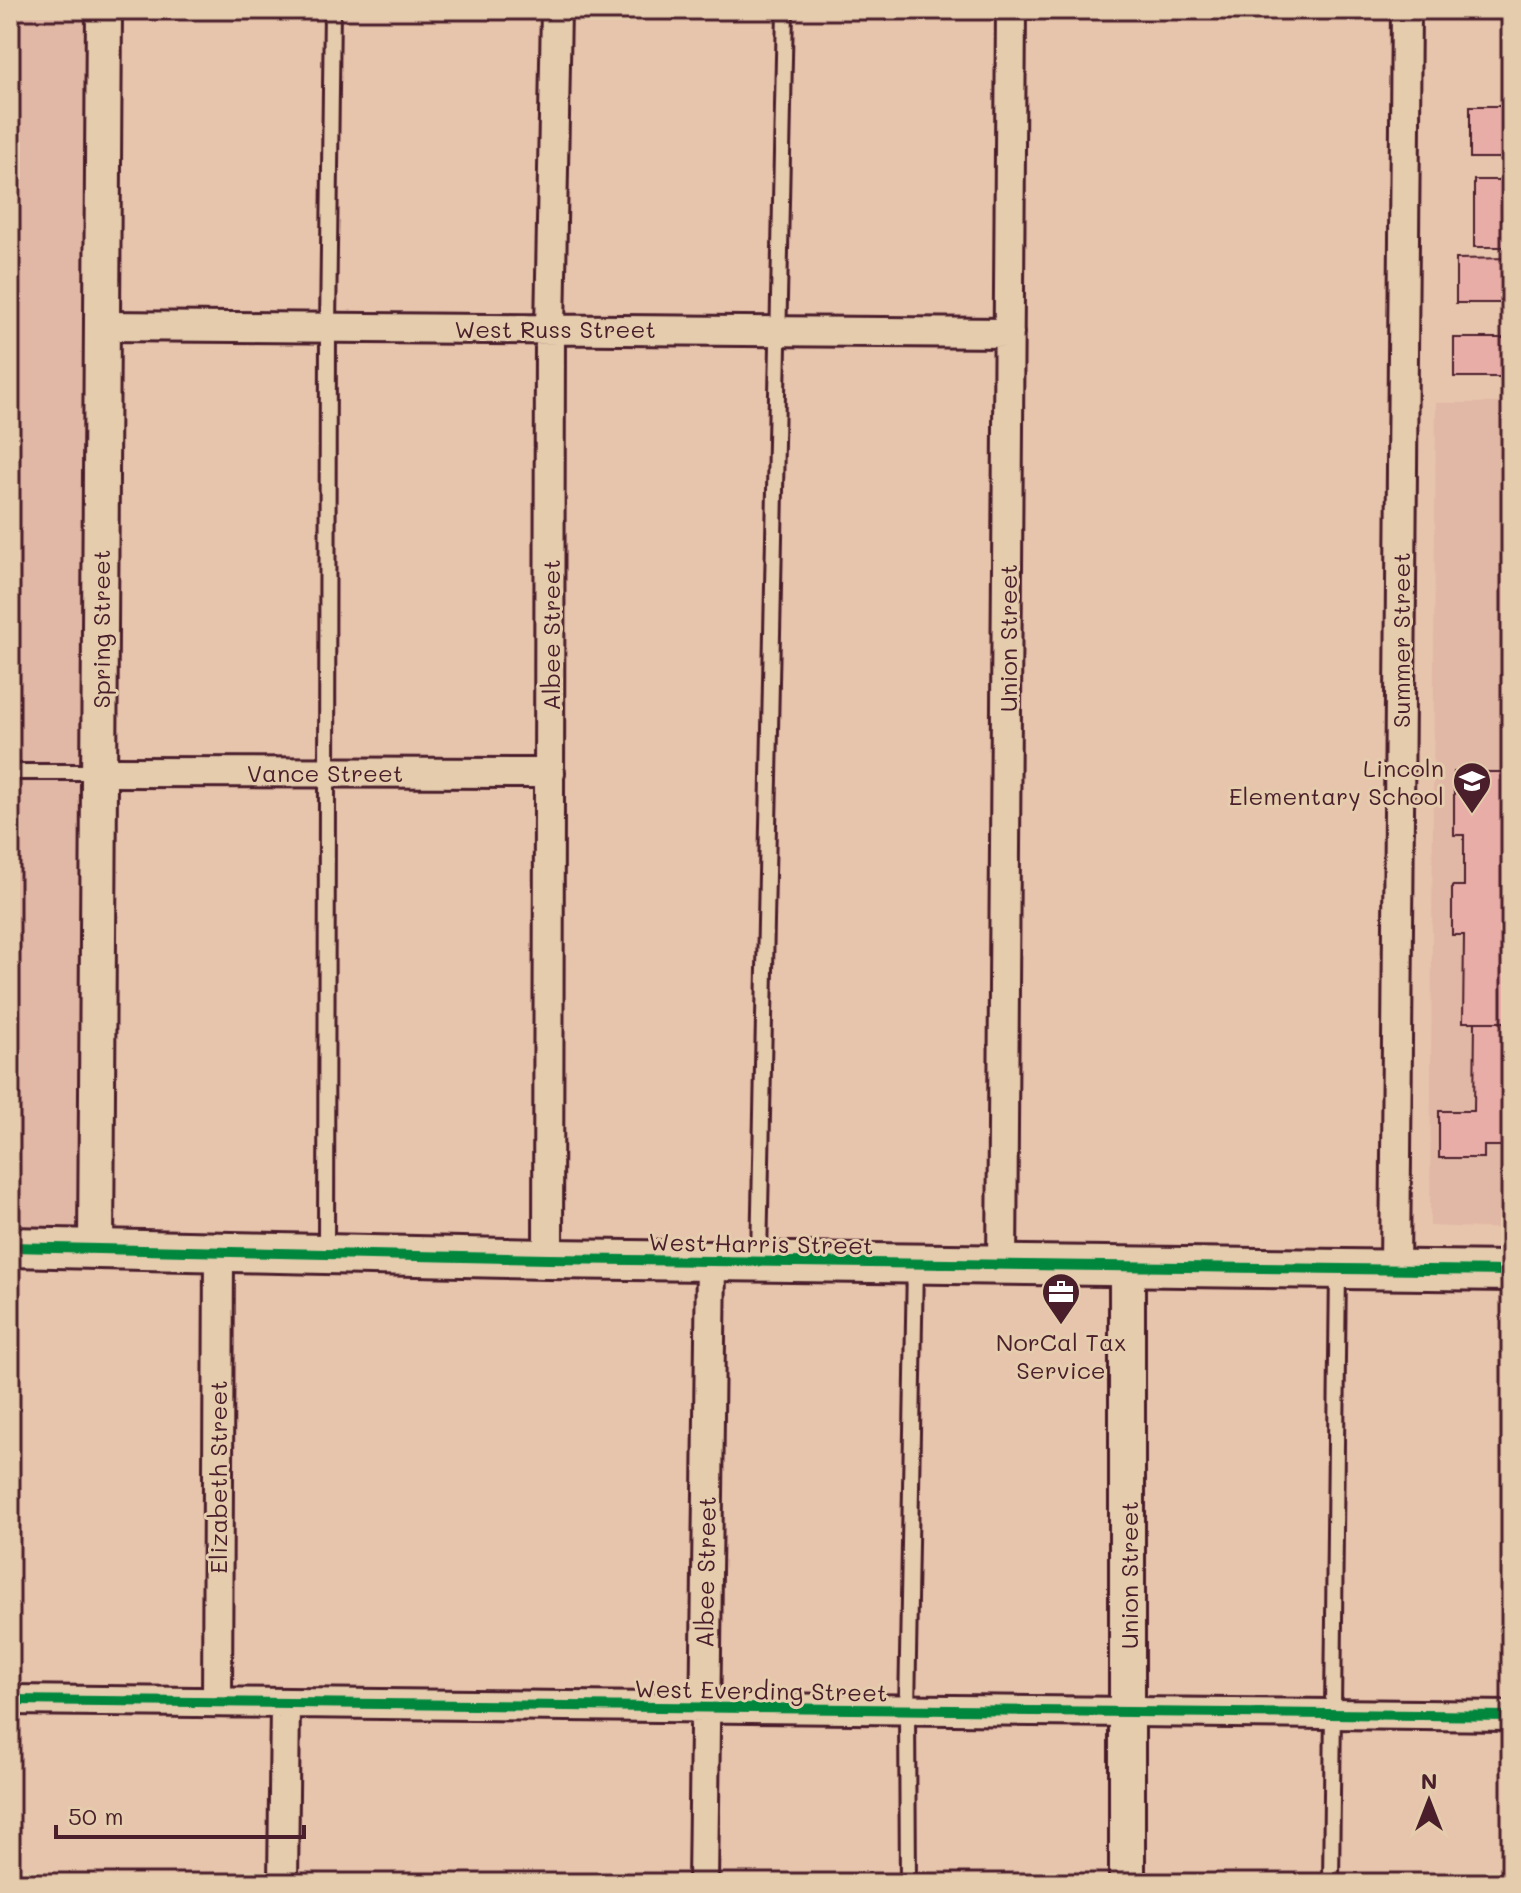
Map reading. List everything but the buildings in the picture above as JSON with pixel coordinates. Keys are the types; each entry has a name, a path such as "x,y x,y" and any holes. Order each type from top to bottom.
{"main road":[{"name":"West Harris Street","path":"10,1247 759,1263 1511,1271"}],"street":[{"name":"Spring Street","path":"96,1248 104,10"},
{"name":"Albee Street","path":"548,1259 550,329 556,10"},
{"name":"Union Street","path":"1002,1266 1011,10"},
{"name":"Summer Street","path":"1395,1270 1406,10"},
{"name":"West Russ Street","path":"102,326 1009,333"},
{"name":"Vance Street","path":"100,772 550,773"},
{"name":"Elizabeth Street","path":"217,1702 219,1251"},
{"name":"Albee Street","path":"703,1883 711,1262"},
{"name":"Union Street","path":"1127,1267 1127,1883"},
{"name":"West Everding Street","path":"10,1700 1511,1716"},
{"path":"283,1883 285,1705"}],"lane":[{"path":"326,1252 328,327 332,10"},
{"path":"759,1263 785,10"},
{"path":"10,772 100,772"},
{"path":"908,1883 907,1711 915,1265"},
{"path":"1331,1883 1338,1268"}],"shaded area":[{"path":"10,10 105,10 96,1248 10,1247"},
{"name":"Lincoln Elementary School","path":"1436,403 1511,403 1511,1229 1430,1226"}],"cycle path":[{"path":"10,1247 548,1259 1511,1271"},
{"path":"10,1700 1511,1716"}],"place":[{"name":"Lincoln Elementary School","path":"1472,815"},
{"name":"NorCal Tax Service","path":"1061,1326"}]}
